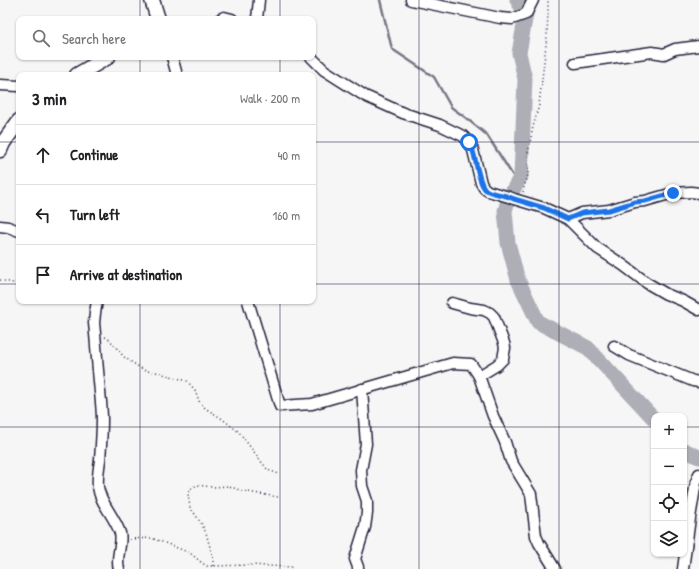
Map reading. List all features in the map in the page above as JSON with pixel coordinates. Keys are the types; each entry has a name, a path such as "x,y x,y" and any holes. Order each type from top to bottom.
{"street":[{"path":"152,0 157,16"},
{"path":"257,16 259,0"},
{"path":"411,0 431,2 500,18 512,19 526,14 533,0"},
{"path":"575,63 652,52 664,54 675,49 699,46"},
{"path":"82,72 103,60"},
{"path":"173,60 176,72"},
{"path":"314,60 324,70 365,96 403,113 440,125 463,136 469,142 473,150 481,183 488,191 544,208 568,219 597,248 666,294 699,310"},
{"path":"0,85 16,86"},
{"path":"0,150 3,143 16,125"},
{"path":"568,219 582,213 609,210 673,193 699,193"},
{"path":"0,226 16,229"},
{"path":"452,303 484,310 490,313 494,317 498,326 505,348 503,359 497,365 479,376"},
{"path":"96,304 95,331 102,417 98,488 99,494 120,533 121,540 118,557 119,569"},
{"path":"249,304 280,406 312,404 453,363 471,364 479,376 511,461 531,494 534,526 539,543 555,569"},
{"path":"614,346 629,355 693,381 699,382"},
{"path":"358,569 355,559 368,513 367,501 362,486 361,470 366,444 362,389"},
{"path":"683,569 696,482 699,474"}],"path":[{"path":"523,202 524,187 528,174 528,153 539,105 542,84 548,0"},
{"path":"0,280 16,282"},
{"path":"95,331 110,340 124,357 146,371 156,372 186,382 195,390 199,400 205,408 239,432 268,470 279,474"},
{"path":"213,566 213,558 206,533 190,507 188,494 192,488 197,485 213,487 229,486 242,491 278,497"},
{"path":"121,540 151,538 190,554 207,566 252,565 293,567"}],"waterway":[{"path":"380,0 392,49 434,77 451,107 487,135 517,182"},
{"path":"517,0 526,14 519,53 525,79 521,176 509,197 505,211 508,243 518,280 538,322 588,348 651,416"},
{"path":"687,451 699,457"}],"route":[{"path":"469,142 473,150 481,183 484,188 488,191 544,208 568,219 582,213 609,210 623,205 645,201 673,193"}]}
